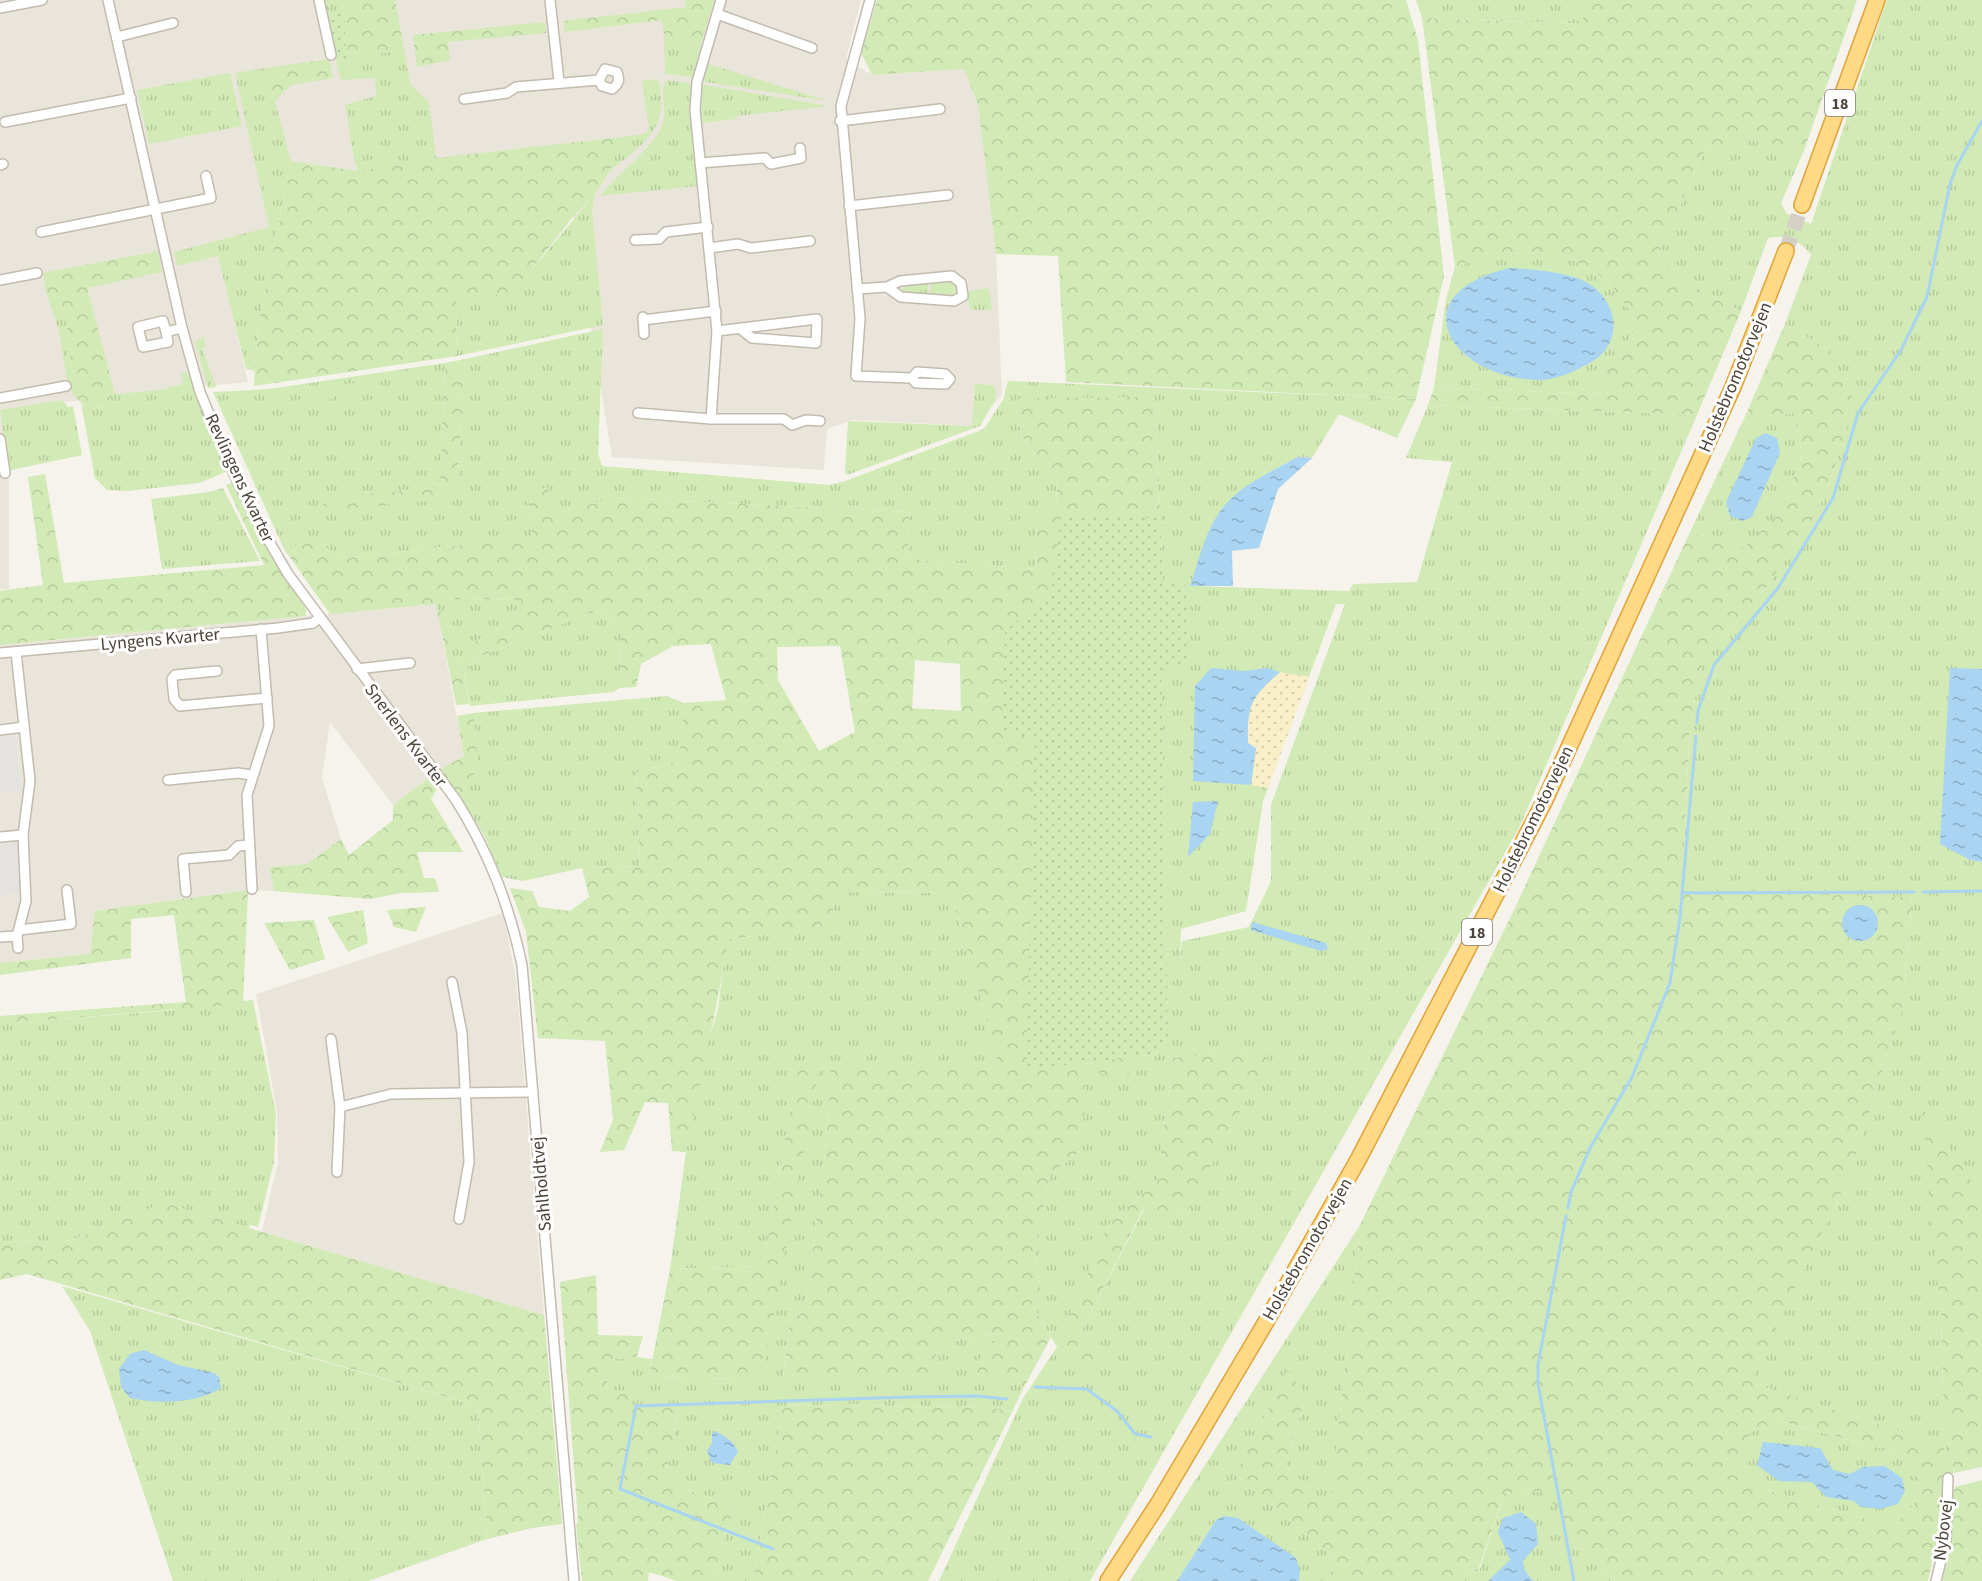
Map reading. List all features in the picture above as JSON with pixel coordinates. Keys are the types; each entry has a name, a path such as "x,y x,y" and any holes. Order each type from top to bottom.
{"highway":[{"name":"18","path":"1802,205 1877,0"},
{"name":"Holstebromotorvejen","path":"1108,1581 1158,1504 1252,1347 1358,1160 1545,800 1733,387 1786,252"}],"street":[{"path":"0,8 42,0"},
{"name":"Revlingens Kvarter","path":"108,0 182,328 200,392 234,474 276,554 319,618"},
{"path":"319,0 331,55"},
{"path":"550,0 559,81"},
{"path":"711,419 717,331 716,311 695,110 697,82 722,0"},
{"path":"870,0 843,90 840,121 860,318 856,376 912,378"},
{"path":"717,14 812,48"},
{"path":"117,37 173,23"},
{"path":"464,99 507,93 516,87 559,81 568,83 598,80"},
{"path":"5,122 131,98"},
{"path":"840,121 940,109"},
{"path":"700,163 765,158 771,164 801,158 800,148"},
{"path":"41,232 211,198 206,176"},
{"path":"849,206 948,195"},
{"path":"635,240 659,239 666,232 708,227"},
{"path":"709,248 738,244 751,248 810,242"},
{"path":"0,280 37,273"},
{"path":"857,289 887,287 900,281 952,276 961,283 963,296 954,301 901,297 887,287"},
{"path":"644,334 643,318 716,311"},
{"path":"717,331 742,330 817,319 816,343 752,338 742,330"},
{"path":"166,332 182,328"},
{"path":"0,398 66,386"},
{"path":"638,413 711,419 784,419 792,425 806,420 820,421"},
{"path":"0,440 5,473"},
{"name":"Lyngens Kvarter","path":"0,654 261,630 313,622 319,618"},
{"name":"Snerlens Kvarter","path":"319,618 456,800"},
{"path":"252,889 247,795 251,775 267,735 267,698 261,630"},
{"path":"16,652 30,782 23,835 27,885 18,933 18,948"},
{"name":"Snerlens Kvarter","path":"357,669 410,663"},
{"path":"217,671 175,675 172,679 174,699 180,706 267,698"},
{"path":"0,730 24,727"},
{"path":"168,780 238,773 251,775"},
{"name":"Sahlholdtvej","path":"456,800 487,854 513,924 522,965 574,1581"},
{"path":"0,837 23,835"},
{"path":"186,892 183,859 229,855 238,846 249,845"},
{"path":"0,938 71,924 68,890"},
{"path":"452,982 462,1033 469,1162 459,1219"},
{"path":"331,1039 340,1107 337,1172"},
{"path":"340,1107 391,1094 533,1092"},
{"name":"Nybovej","path":"1936,1581 1946,1539 1948,1478"}],"shaded area":[{"path":"0,0 861,0 846,59 872,75 964,69 978,105 996,254 1002,395 974,426 853,420 827,429 824,470 612,457 573,217 595,194 610,171 621,137 358,171 291,161 249,127 269,227 219,256 248,382 112,395 3,412 9,477 9,589 0,589"},
{"path":"436,604 464,756 439,770 393,805 330,722 322,778 341,839 307,864 269,867 274,891 248,890 96,911 90,954 0,963 0,645"},
{"path":"15,736 21,790 0,792 0,738"},
{"path":"16,842 20,893 0,895 0,844"},
{"path":"503,913 516,979 544,1315 262,1232 278,1162 277,1112 256,994"}],"green space":[{"path":"325,0 343,0 344,11 328,15"},
{"path":"343,0 395,0 404,49 346,60"},
{"path":"685,0 714,0 700,47 664,36 662,20 565,32 563,21 686,7"},
{"path":"877,0 1406,0 1418,40 1444,276 1416,399 1066,382 1058,256 996,254 978,105 964,69 872,75 861,53"},
{"path":"1416,0 1584,0 1584,24 1422,18"},
{"path":"1584,0 1857,0 1803,153 1748,139 1705,150 1658,255 1687,283 1741,311 1697,415 1428,405 1434,388 1607,394 1601,372 1625,352 1636,319 1606,279 1564,255 1528,252 1500,253 1455,267 1422,18 1583,24"},
{"path":"1887,0 1982,0 1982,669 1950,669 1970,860 1982,862 1982,1190 1979,1192 1941,1315 1943,1395 1954,1473 1943,1475 1944,1446 1749,1382 1848,1179 1902,1010 1912,898 1682,893 1690,720 1704,660 1769,584 1825,496 1855,404 1825,348 1785,324 1811,255 1798,242 1780,237 1768,238 1741,311 1687,283 1658,255 1705,150 1748,139 1803,153 1781,203 1786,213 1811,224"},
{"path":"344,11 346,60 336,62 328,15"},
{"path":"545,22 546,33 448,42 450,60 417,67 413,35"},
{"path":"664,36 700,47 693,77 665,74"},
{"path":"404,49 410,84 429,102 436,158 358,171 345,105 376,96 375,78 341,80 336,62"},
{"path":"329,59 333,78 291,85 275,101 266,68"},
{"path":"708,64 829,101 706,82 703,79"},
{"path":"266,68 291,161 258,327 255,371 246,369 218,256 177,266 174,252 269,227 235,73"},
{"path":"230,73 242,126 149,144 137,90"},
{"path":"657,79 660,88 661,110 653,131 638,148 610,171 622,137 645,134 649,130 642,81"},
{"path":"666,80 689,83 691,86 690,109 698,186 600,196 658,134 664,120 663,91"},
{"path":"705,85 829,106 737,116 736,119 701,123 702,87"},
{"path":"622,137 610,171 595,194 573,217 514,292 456,301 457,356 254,386 258,327 291,161 358,171 436,158"},
{"path":"595,194 592,212 603,325 457,356 456,301 514,291"},
{"path":"158,251 162,272 87,288 114,390 107,407 87,408 74,396 67,325 59,295 46,292 43,273"},
{"path":"1528,252 1564,255 1606,279 1636,319 1625,352 1601,372 1607,394 1434,388 1446,299 1455,267 1500,253"},
{"path":"951,280 955,284 956,294 953,297 930,296 931,283"},
{"path":"928,283 928,296 901,292 905,286"},
{"path":"989,288 992,310 971,310 965,292"},
{"path":"46,292 59,295 67,325 74,396 68,386 59,331"},
{"path":"1785,324 1825,348 1845,379 1855,404 1825,496 1769,584 1704,660 1690,720 1682,892 1912,897 1902,1010 1848,1179 1750,1382 1944,1446 1944,1496 1919,1494 1913,1469 1890,1451 1780,1421 1751,1432 1738,1457 1749,1485 1880,1523 1903,1518 1916,1501 1945,1503 1928,1581 1612,1581 1587,1554 1545,1491 1504,1494 1478,1571 1461,1570 1459,1581 1327,1581 1336,1559 1235,1475 1288,1370 1306,1396 1285,1465 1330,1508 1360,1225 1513,912 1690,532 1744,548 1782,510 1802,455 1794,413 1743,421"},
{"path":"603,329 598,453 602,466 829,485 984,429 1003,400 1008,381 1416,399 1397,438 1339,414 1312,458 1301,458 1288,462 1239,493 1218,518 1204,547 1191,586 1349,591 1353,584 1417,582 1452,462 1406,458 1428,405 1697,415 1519,828 1090,1581 939,1581 1023,1398 1057,1347 1032,1304 1042,1294 1035,1260 1049,1176 1080,1151 1075,1065 1157,1054 1168,1041 1161,668 1190,586 1163,583 1155,398 1019,398 1020,426 1025,442 1056,475 1057,507 1037,521 1035,569 907,559 910,512 617,498 554,513 547,487 529,498 532,537 337,559 319,539 284,549 213,392 269,389 445,363 441,475 435,488 329,497 457,487 465,359","holes":["1336,604 1345,604 1271,805 1271,881 1249,927 1182,941 1180,964 1181,929 1246,911 1263,801","1272,1049 1186,1213 1144,1209 1080,1334 1093,1368 1057,1347 1108,1225 1157,1180 1173,1058"]},
{"path":"204,336 205,345 202,348 216,387 208,388 195,342"},
{"path":"465,359 457,487 445,499 336,510 323,505 329,497 435,488 441,475 445,363"},
{"path":"187,372 228,471 199,483 127,491 107,490 95,478 81,403 87,408 107,407 114,390 115,394 160,390 183,384 181,374"},
{"path":"368,382 369,394 345,397 344,384"},
{"path":"975,384 993,385 996,389 995,400 980,426 847,475 845,472 848,421 972,426"},
{"path":"333,387 334,399 310,401 308,389"},
{"path":"1155,397 1163,583 1190,586 1188,667 1161,669 1168,1041 1157,1054 1138,1055 1126,1078 1100,1074 1092,1062 1076,1066 1087,1088 1080,1151 1049,1176 1035,1260 1042,1294 1032,1304 1051,1337 1024,1387 968,1372 1002,1333 940,1342 929,1377 783,1378 790,1319 805,1312 824,1164 831,1067 1000,1068 951,893 842,892 820,929 728,939 686,1152 672,1151 668,1103 645,1102 624,1150 600,1152 613,1120 605,1041 538,1038 526,932 510,888 532,891 539,907 570,911 589,897 582,868 640,866 636,773 679,761 684,703 726,700 711,644 673,646 641,664 636,687 620,688 621,631 604,608 478,657 464,674 469,704 456,705 437,610 446,615 453,665 457,668 470,644 512,623 521,600 453,599 436,604 330,614 284,549 319,539 338,559 532,537 529,498 547,486 554,513 617,498 910,512 907,559 1035,569 1037,520 1057,507 1056,475 1025,442 1020,425 1019,398","holes":["840,646 855,732 819,751 778,680 777,647","915,660 960,664 961,711 912,708"]},
{"path":"62,400 68,407 73,406 82,455 7,471 0,406 1,410"},
{"path":"1794,413 1802,455 1782,510 1744,548 1690,532 1743,421"},
{"path":"45,474 64,583 264,565 226,485 232,483 274,561 306,609 306,616 0,645 0,591 43,585 28,477"},
{"path":"223,488 260,561 162,569 151,499 209,492"},
{"path":"1061,514 1160,518 1163,583 1190,586 1188,667 1161,669 1168,1041 1157,1054 1026,1070 1035,740 1002,729 1005,631 1051,594"},
{"path":"453,599 521,600 512,623 470,644 457,668 453,665 446,615 437,610 436,604"},
{"path":"604,608 621,631 620,688 613,692 470,706 464,674 478,657"},
{"path":"667,696 684,703 680,761 636,773 640,866 582,868 523,881 502,877 484,835 460,796 478,768 474,713"},
{"path":"474,713 478,768 460,796 439,770 464,756 457,716"},
{"path":"430,777 437,789 431,799 463,852 417,852 424,878 435,878 439,892 401,893 370,899 274,891 269,867 307,864 341,839 349,855 393,820 393,805"},
{"path":"248,890 243,1004 0,1024 0,1016 186,1002 174,915 131,919 131,958 0,975 0,963 90,954 95,911"},
{"path":"842,892 951,893 1000,1068 831,1068 824,1164 805,1312 790,1319 783,1377 929,1377 940,1342 1003,1333 969,1372 1024,1387 1012,1412 985,1406 931,1408 847,1404 783,1406 753,1581 715,1581 726,1531 735,1508 665,1481 679,1407 631,1405 608,1390 605,1360 637,1357 652,1359 649,1377 746,1379 798,1066 763,1266 670,1269 686,1152 704,1056 718,1009 727,939 820,929"},
{"path":"426,907 416,932 394,927 387,910"},
{"path":"363,910 368,943 348,952 327,917"},
{"path":"314,920 325,959 290,970 264,923"},
{"path":"253,1000 276,1114 274,1162 258,1227 250,1225 249,1228 164,1203 68,1241 0,1242 0,1024 176,1010 176,1007"},
{"path":"1273,1049 1186,1213 1143,1209 1080,1334 1100,1351 1093,1368 1057,1347 1108,1225 1157,1180 1173,1058"},
{"path":"798,1066 819,1067 764,1367 746,1379 649,1377 670,1269 763,1266"},
{"path":"1922,1107 1979,1192 1982,1190 1982,1467 1954,1473 1943,1395 1941,1315"},
{"path":"164,1203 544,1315 562,1524 532,1528 487,1539 478,1406 27,1274 0,1280 0,1242 68,1241"},
{"path":"1360,1225 1330,1509 1285,1465 1306,1397 1288,1370 1235,1475 1336,1559 1327,1581 1299,1581 1300,1571 1216,1520 1177,1581 1130,1581"},
{"path":"596,1275 598,1335 643,1336 637,1357 605,1360 608,1390 632,1391 632,1405 679,1406 665,1481 735,1508 726,1531 715,1581 677,1581 649,1572 648,1581 582,1581 576,1526 578,1520 560,1282"},
{"path":"62,1286 478,1406 487,1539 368,1581 173,1581 90,1331"},
{"path":"847,1404 931,1408 985,1406 1012,1412 928,1581 753,1581 783,1406"},
{"path":"1779,1421 1890,1451 1913,1469 1919,1494 1944,1496 1945,1503 1903,1518 1880,1523 1749,1485 1738,1457 1751,1432"},
{"path":"1982,1480 1982,1581 1942,1581 1951,1546 1951,1503 1955,1487"},
{"path":"1546,1491 1587,1554 1612,1581 1459,1581 1461,1570 1479,1571 1504,1494"}],"sand":[{"path":"1280,672 1309,677 1268,788 1251,785 1256,749 1248,743 1250,710 1257,695"}],"water":[{"path":"1509,268 1543,271 1577,278 1591,285 1601,294 1613,318 1613,331 1609,344 1601,355 1569,373 1549,379 1535,380 1505,375 1480,365 1460,350 1449,333 1446,314 1455,296 1475,280"},
{"path":"1766,433 1777,438 1780,453 1752,517 1743,521 1730,516 1726,502 1756,438"},
{"path":"1298,457 1312,458 1278,489 1259,548 1232,551 1233,586 1190,586 1208,533 1225,505 1250,484"},
{"path":"1211,668 1244,671 1267,668 1280,672 1257,695 1250,710 1248,743 1256,748 1251,785 1193,781 1195,686"},
{"path":"1950,668 1982,669 1982,862 1970,860 1940,844"},
{"path":"1218,801 1210,834 1188,857 1193,802"},
{"path":"1860,905 1872,911 1878,923 1872,935 1860,941 1848,935 1842,923 1848,911"},
{"path":"1252,922 1326,943 1328,949 1321,951 1251,930"},
{"path":"144,1350 178,1365 214,1373 219,1377 221,1388 189,1400 165,1402 130,1398 121,1387 119,1369 130,1354"},
{"path":"716,1431 731,1441 738,1451 730,1465 712,1463 707,1451 712,1443 712,1434"},
{"path":"1763,1442 1820,1448 1833,1470 1850,1474 1863,1467 1885,1466 1902,1478 1905,1491 1898,1504 1881,1509 1861,1507 1854,1501 1826,1497 1812,1482 1779,1481 1757,1465"},
{"path":"1521,1512 1536,1524 1538,1544 1523,1561 1524,1569 1533,1581 1488,1581 1510,1560 1498,1532 1503,1518"},
{"path":"1224,1516 1238,1518 1296,1558 1300,1571 1299,1581 1177,1581 1216,1520"}],"waterway":[{"path":"1697,723 1698,711 1714,665 1778,588 1833,498 1858,413 1901,350 1927,297 1950,184 1957,165 1982,121"},
{"path":"1568,1208 1571,1192 1590,1148 1632,1077 1670,983 1680,917 1696,736"},
{"path":"1923,892 1982,891"},
{"path":"1682,893 1914,892"},
{"path":"1566,1216 1538,1365 1538,1384 1574,1581"},
{"path":"1035,1387 1087,1389 1118,1412 1135,1434 1151,1437"},
{"path":"773,1549 620,1489 636,1406 909,1397 977,1396 1007,1399"}],"tunnel":[{"path":"1786,251 1802,205"}]}
